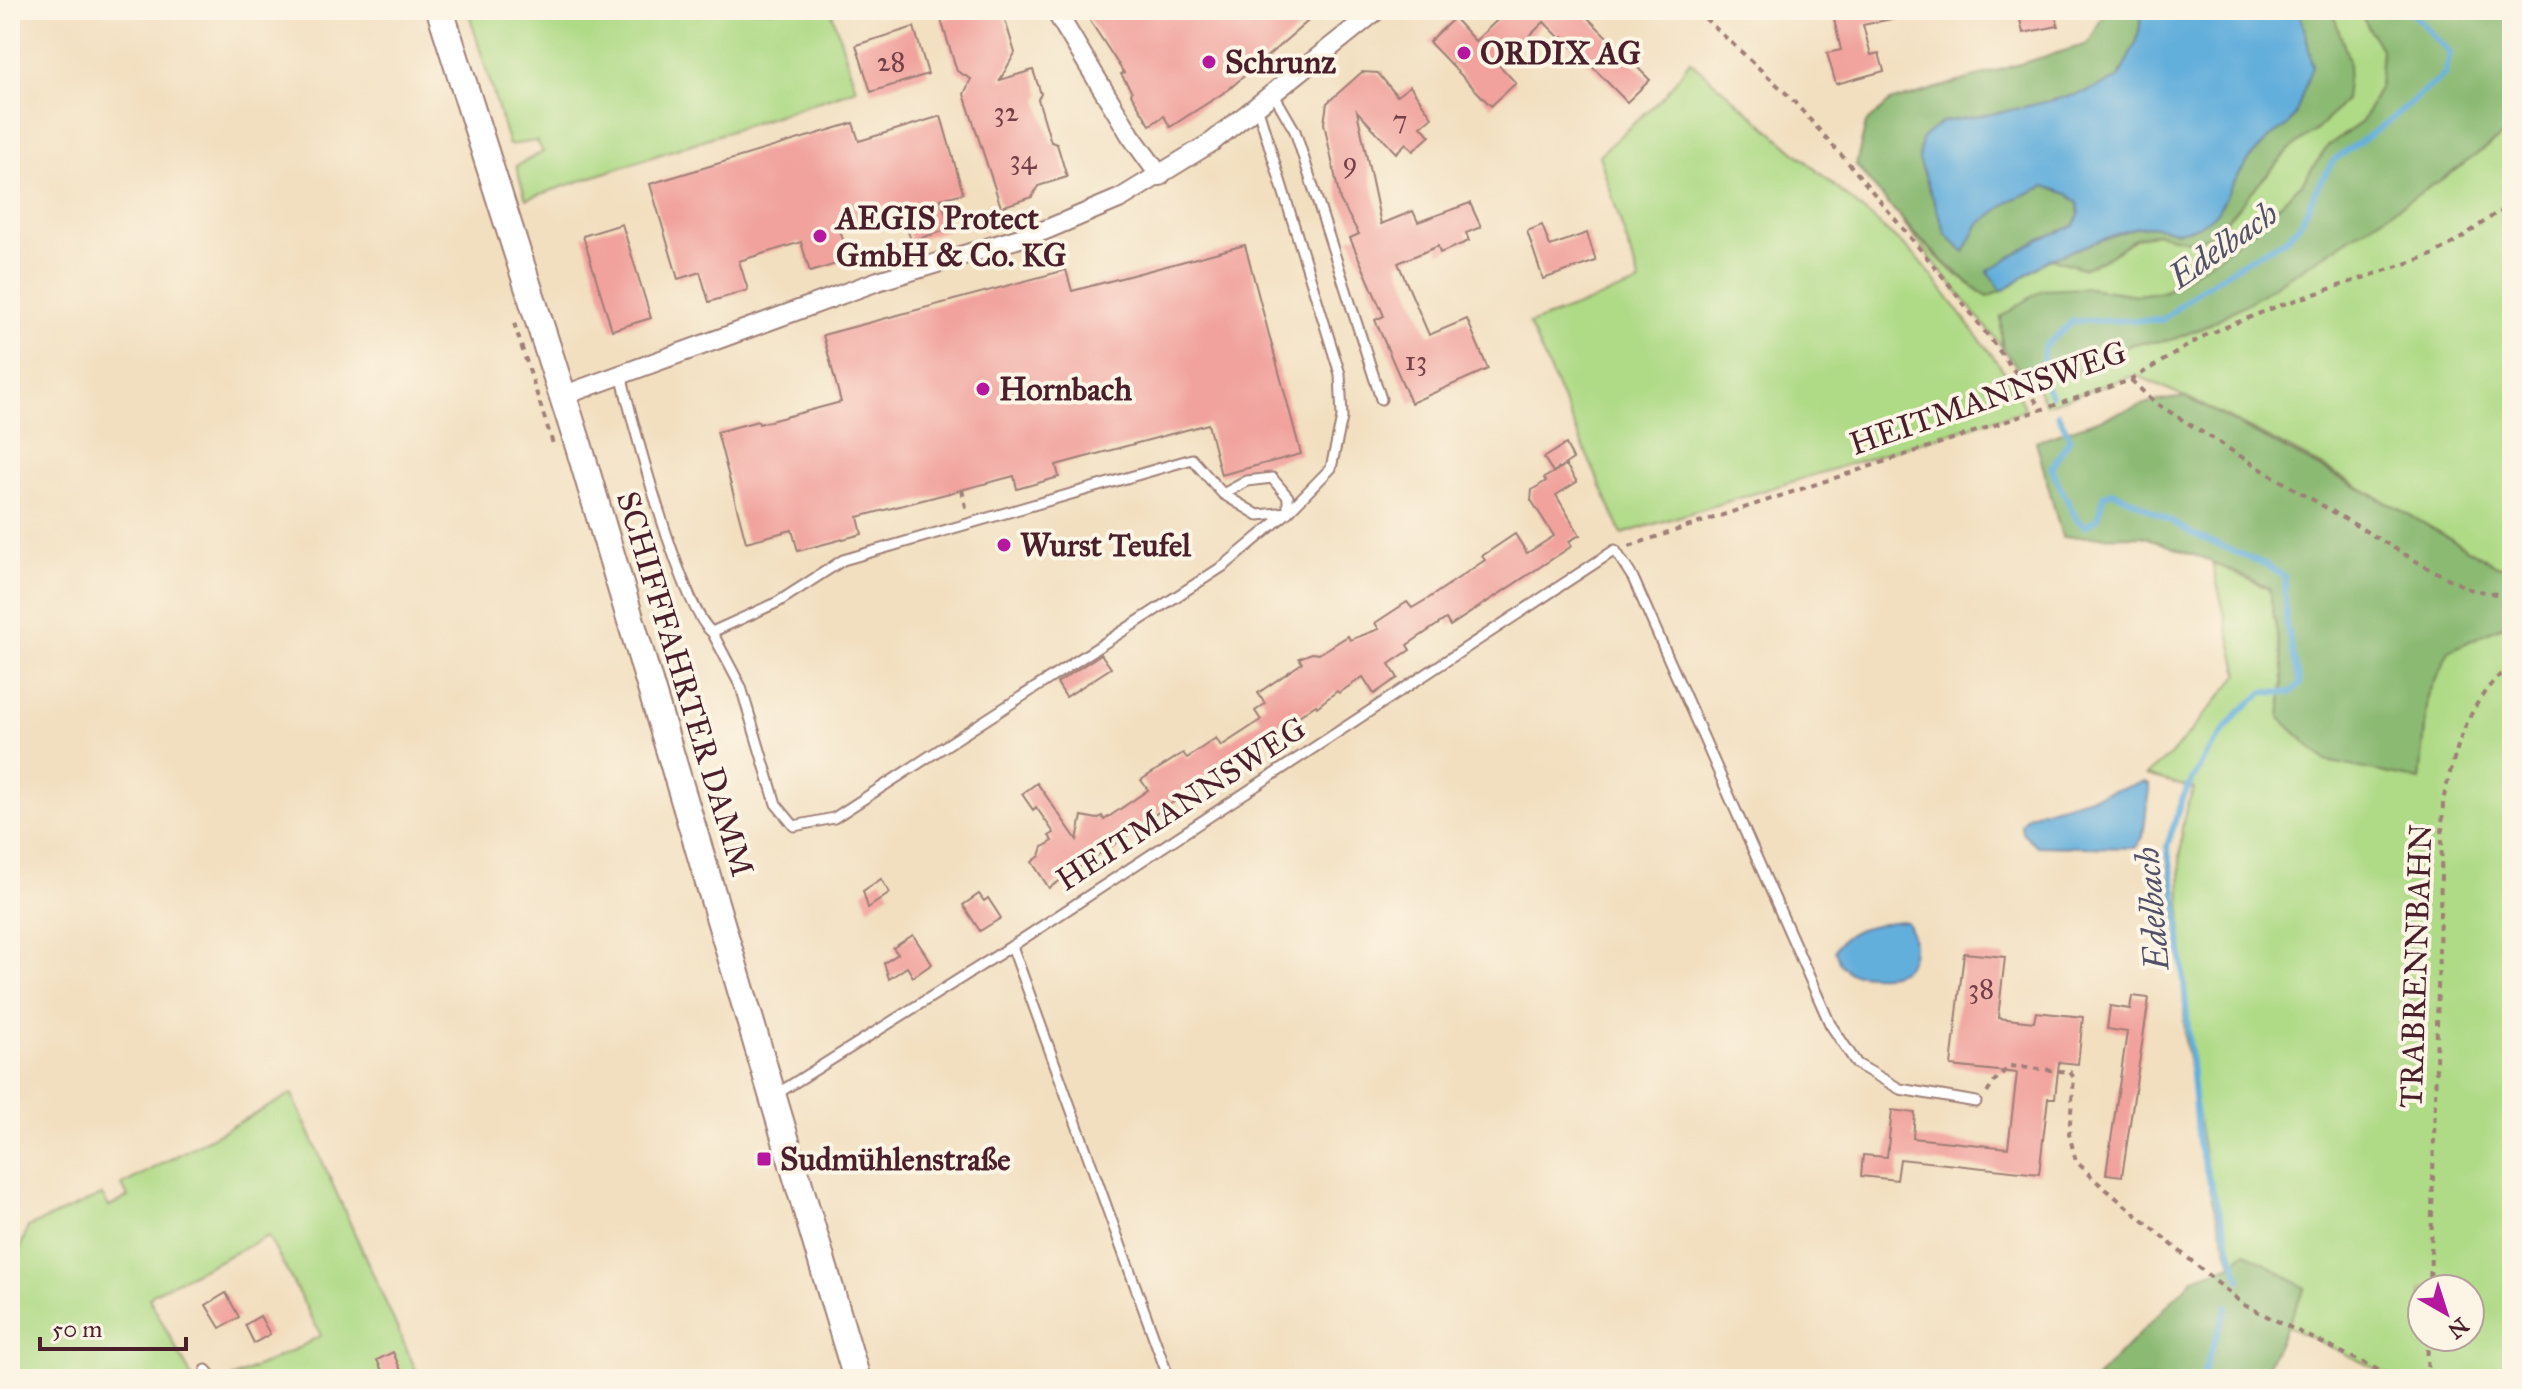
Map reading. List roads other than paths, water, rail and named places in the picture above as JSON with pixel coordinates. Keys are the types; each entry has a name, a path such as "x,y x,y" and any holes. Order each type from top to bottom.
{"main road":[{"name":"SCHIFFFAHRTER DAMM","path":"440,10 562,396 857,1379"}],"street":[{"path":"1055,10 1131,136 1160,176"},
{"path":"562,396 878,281 1043,231 1121,198 1212,142 1377,10"}],"lane":[{"path":"1273,93 1295,131 1381,399"},
{"path":"621,373 629,411 682,580 703,626 712,632 741,687 776,804 794,826 834,818 1225,565 1288,512 1331,468 1342,418 1340,374 1257,106"},
{"path":"712,632 778,602 843,560 1192,459 1223,494 1258,515 1288,512"},
{"path":"1223,494 1247,481 1272,478 1288,497 1288,512"},
{"name":"HEITMANNSWEG","path":"773,1096 1012,946 1615,550 1633,578 1830,1024 1857,1064 1900,1089 1976,1102"},
{"path":"1012,946 1169,1379"},
{"path":"206,1370 214,1379"}],"water":[{"path":"2143,10 2298,10 2312,66 2295,116 2252,156 2218,211 2196,227 2178,231 2151,226 2136,227 2051,258 2002,291 1988,271 2040,239 2074,226 2079,215 2078,203 2068,194 2045,186 2012,200 1978,225 1964,252 1946,234 1919,160 1922,138 1942,122 2003,112 2083,93 2118,79 2137,41"},
{"path":"2144,782 2149,784 2149,789 2143,837 2135,848 2036,846 2022,832 2021,824 2026,817 2038,812"},
{"path":"1907,922 1912,937 1911,958 1906,966 1890,974 1870,975 1850,973 1840,964 1835,950 1847,936 1862,928"}],"waterway":[{"name":"Edelbach","path":"2051,395 2042,379 2044,347 2073,321 2162,320 2201,289 2285,240 2301,223 2316,189 2334,160 2392,119 2445,74 2450,53 2410,10"},
{"name":"Edelbach","path":"2058,414 2070,438 2051,468 2077,520 2086,526 2097,519 2104,495 2113,492 2197,536 2265,564 2285,577 2286,623 2300,684 2290,693 2264,692 2238,713 2207,754 2182,799 2167,846 2177,903 2198,1143 2240,1280"},
{"name":"Edelbach","path":"2201,1379 2227,1306"}],"place":[{"name":"ORDIX AG","path":"1464,53"},
{"name":"Schrunz","path":"1209,62"},
{"name":"AEGIS Protect GmbH & Co. KG","path":"820,236"},
{"name":"Hornbach","path":"983,389"},
{"name":"Wurst Teufel","path":"1004,545"},
{"name":"Sudmühlenstraße","path":"764,1159"}]}
